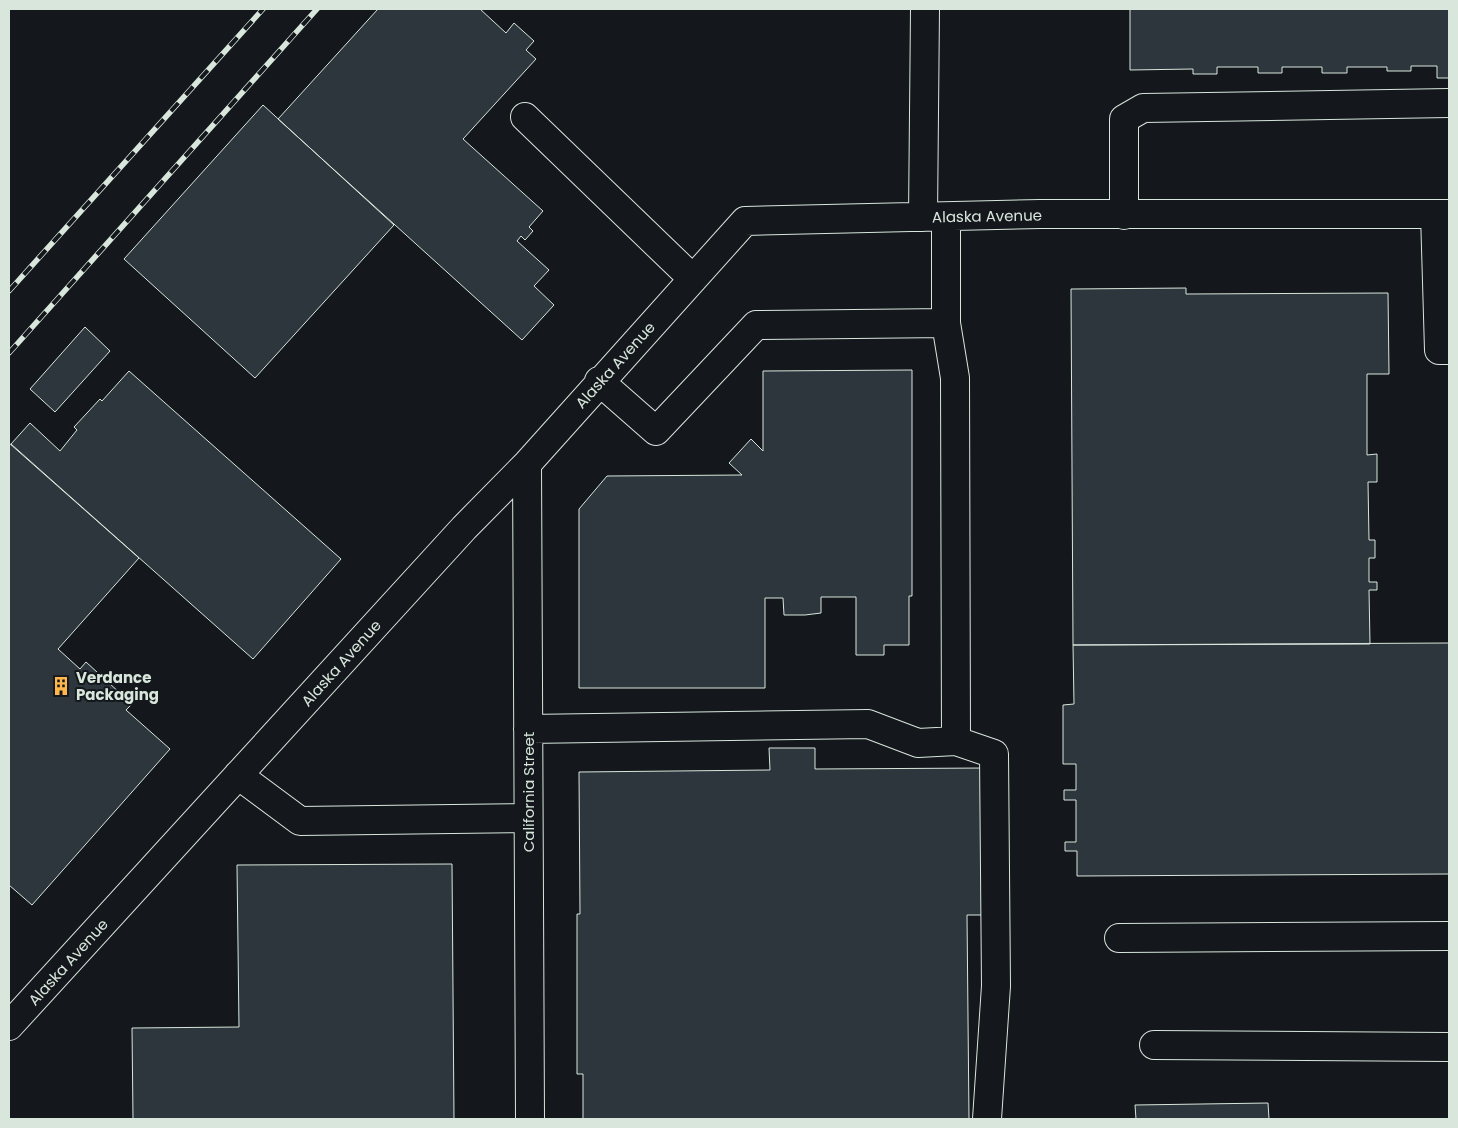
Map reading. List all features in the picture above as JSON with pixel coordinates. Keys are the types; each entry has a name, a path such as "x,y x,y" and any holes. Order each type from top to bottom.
{"street":[{"path":"924,9 934,217 954,378 956,741"},
{"path":"1124,215 1124,119 1143,108 1449,103"},
{"path":"524,117 693,279"},
{"path":"1442,214 1439,350 1449,350"},
{"name":"Alaska Avenue","path":"9,1026 464,528 527,464 599,381 745,221 1124,215 1442,214"},
{"path":"599,381 656,431 756,325 946,323"},
{"name":"California Street","path":"527,464 530,1119"},
{"path":"528,729 868,724 918,743 956,741 994,754 996,986 987,1119"},
{"path":"238,775 300,821 528,818"},
{"path":"1119,938 1449,936"},
{"path":"1154,1044 1449,1047"}],"building":[{"path":"378,9 480,9 506,33 514,23 534,41 526,50 536,59 463,139 543,211 529,227 533,231 525,240 521,236 517,241 549,270 534,286 554,305 522,340 278,119"},
{"path":"1130,9 1449,9 1449,78 1437,78 1437,66 1411,66 1411,71 1387,71 1387,67 1347,67 1347,73 1322,73 1322,67 1282,67 1282,73 1258,73 1258,67 1217,67 1217,74 1193,74 1193,69 1130,70"},
{"path":"263,105 394,225 255,378 124,259"},
{"path":"1186,288 1186,294 1388,293 1389,374 1367,374 1367,455 1377,454 1377,482 1368,482 1369,540 1375,540 1375,558 1369,558 1369,582 1377,582 1377,590 1369,590 1370,644 1073,645 1071,289"},
{"path":"85,327 110,351 55,412 30,389"},
{"path":"912,370 912,596 909,596 909,645 884,645 884,655 856,655 856,597 821,597 821,613 805,615 784,615 783,598 765,598 765,688 579,688 579,509 607,476 742,475 729,463 751,439 763,451 763,371"},
{"path":"129,371 341,559 253,659 11,444 30,423 60,451 77,430 74,427 100,399 102,401"},
{"name":"Verdance Packaging","path":"9,443 139,558 58,649 80,669 86,662 132,704 126,710 170,749 32,905 9,885"},
{"path":"1449,643 1449,874 1077,876 1077,851 1065,851 1065,842 1076,842 1076,800 1064,800 1064,790 1076,790 1076,764 1063,764 1063,705 1074,704 1073,645"},
{"path":"769,748 815,748 815,769 986,768 987,915 967,915 969,1119 583,1119 583,1074 577,1074 577,914 580,914 579,772 770,770"},
{"path":"452,864 454,1119 133,1119 132,1028 239,1027 237,865"},
{"path":"1268,1103 1269,1119 1136,1119 1135,1105"}],"railway":[{"path":"9,291 263,9"},
{"path":"9,353 317,9"}],"place":[{"name":"Verdance Packaging","path":"61,686"}]}
